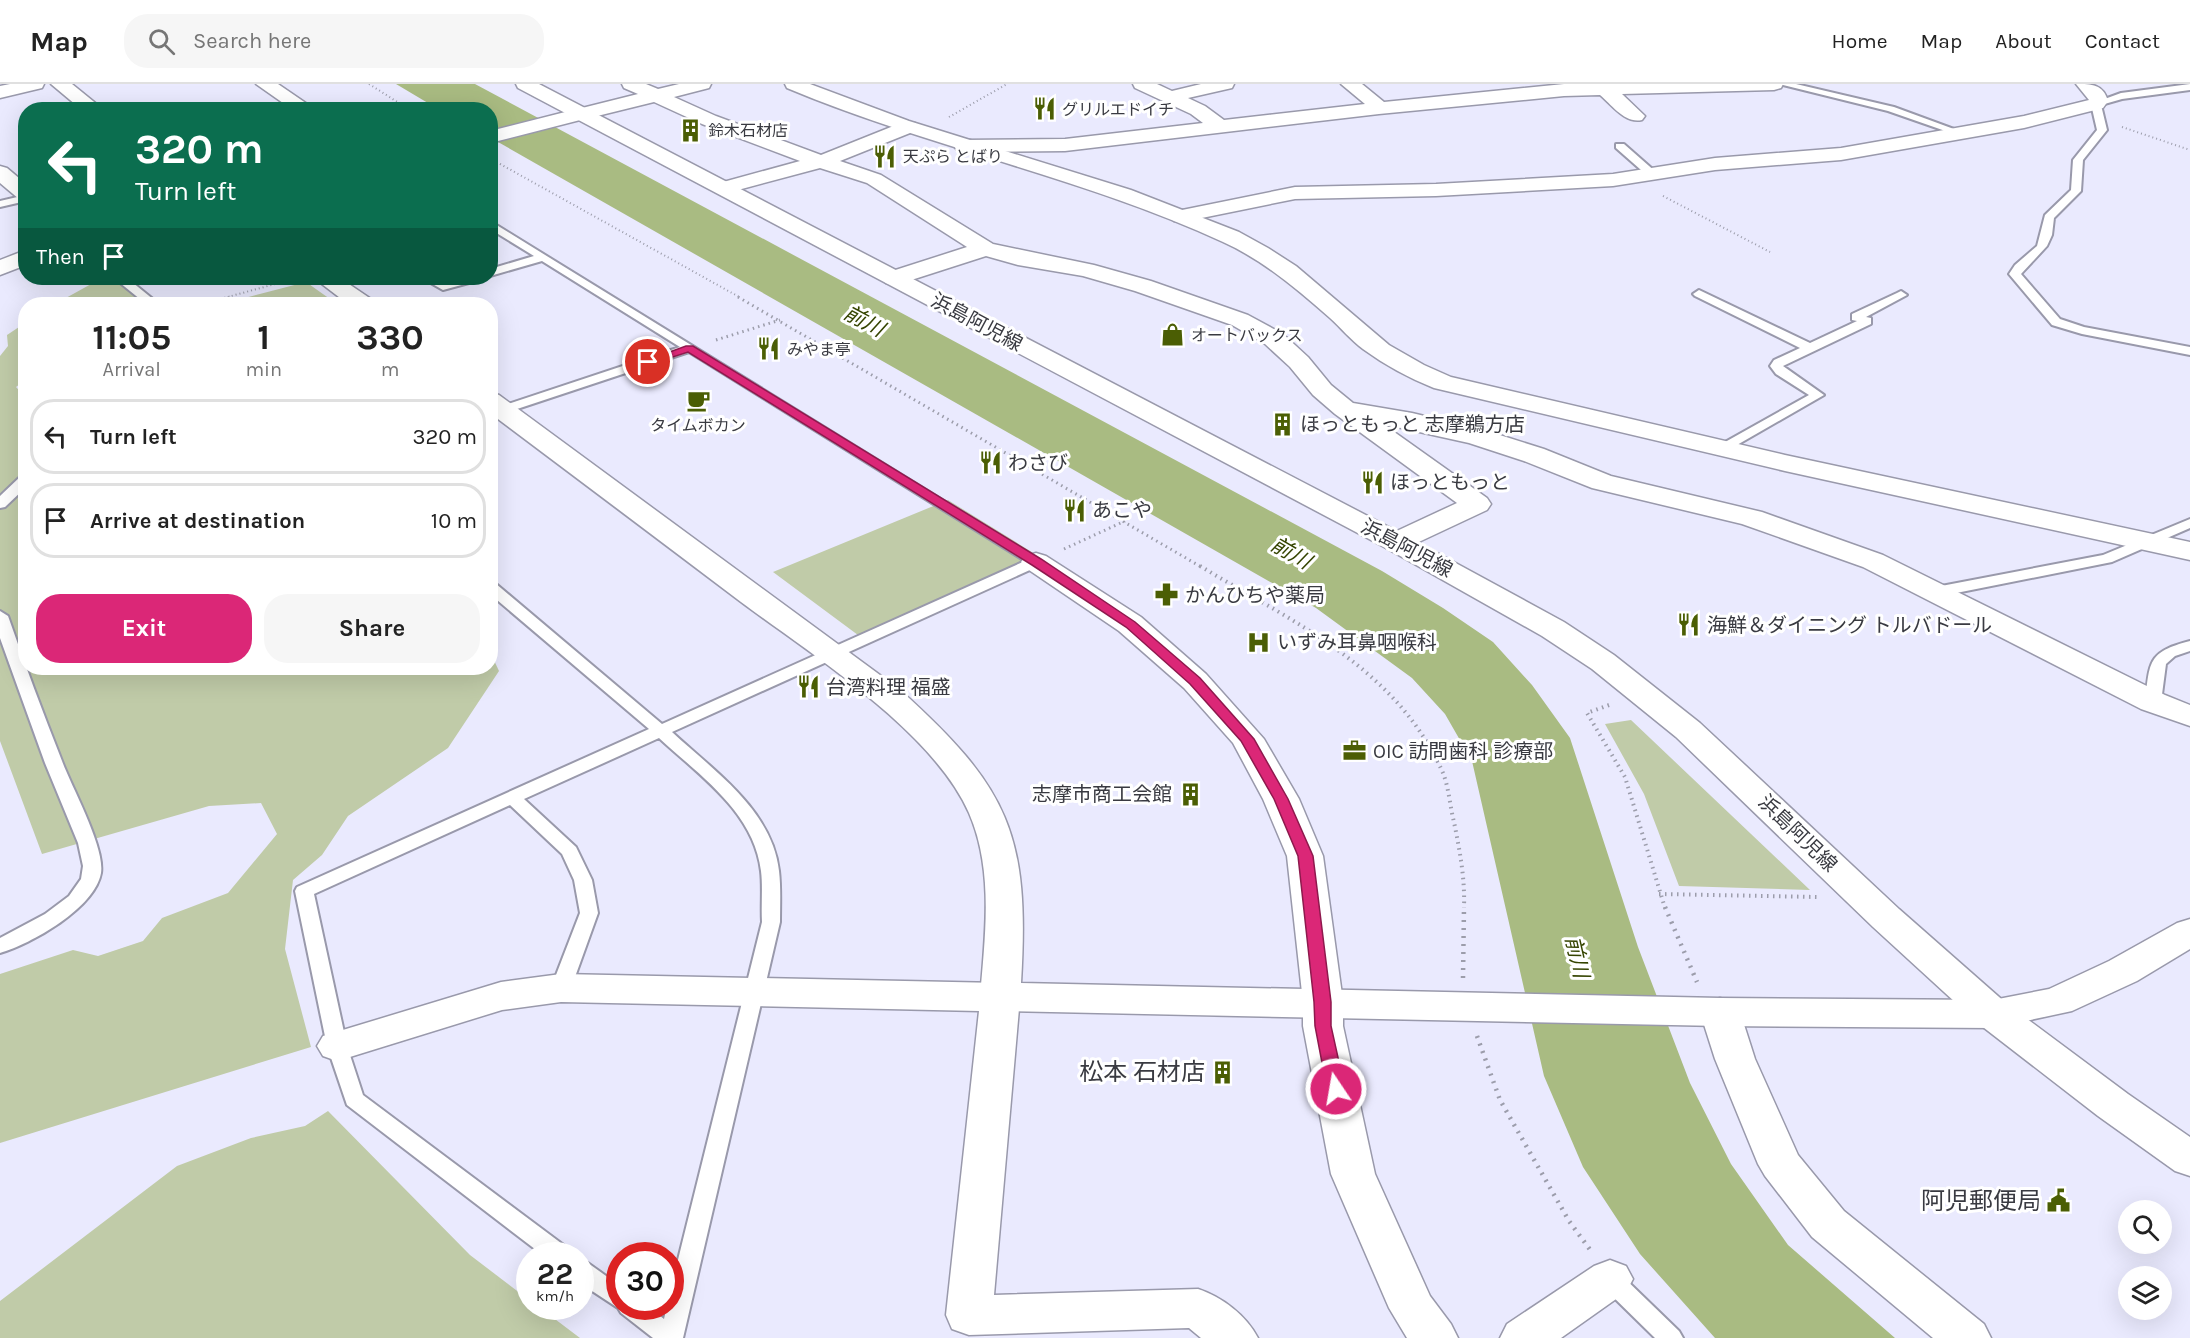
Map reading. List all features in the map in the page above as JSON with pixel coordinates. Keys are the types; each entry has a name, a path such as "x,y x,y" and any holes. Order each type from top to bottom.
{"street":[{"path":"0,92 35,84"},
{"path":"60,84 84,102"},
{"path":"265,84 294,102"},
{"name":"浜島阿児線","path":"525,84 572,116 723,188 1396,542 1553,629 1646,694 1730,768 1886,918 1993,1014 2104,1099 2190,1159"},
{"path":"631,84 709,120 821,162 874,179 985,249 1018,258 1086,270 1143,286 1240,320 1274,339 1299,362 1322,390 1344,408 1478,504 1396,542"},
{"path":"498,135 702,84"},
{"path":"794,84 826,98 964,146 1109,189 1234,238 1267,256 1304,283 1370,342 1420,374 1443,383 1723,448 2190,551"},
{"path":"1142,84 1198,110 1222,128"},
{"path":"1170,97 1225,84"},
{"path":"1350,84 1369,97 1379,108"},
{"path":"964,146 1065,145 1499,95 1604,88 1774,84"},
{"path":"1182,216 1295,193 1436,190 1644,176 1715,164 1841,154 1958,132 2097,112 2099,101 2097,94 2085,84"},
{"path":"1604,88 1635,116"},
{"path":"723,188 821,162 915,129"},
{"path":"0,172 18,189"},
{"path":"894,278 985,249"},
{"path":"0,268 18,260"},
{"path":"336,285 353,297"},
{"path":"1344,408 1478,437 1534,455 1602,483 1752,518 1873,561 2153,702 2190,716"},
{"path":"498,410 887,696 934,740 975,790 996,839 1005,894 1005,952 968,1326 1198,1308 1234,1338"},
{"path":"1036,562 1130,624 1195,681 1247,739 1281,799 1305,856 1323,1002 1323,1026 1353,1174 1412,1308 1434,1338"},
{"path":"337,1046 501,996 561,988 1323,1002 1470,1007 1707,1004 1993,1014 2058,1000 2123,971 2190,932"},
{"path":"1707,1004 1735,1059 1780,1164 1828,1224 1967,1338"},
{"path":"1524,1338 1610,1279"}],"lane":[{"path":"1784,84 1891,109 1958,132"},
{"path":"2190,87 2121,96 2097,112 2102,130 2078,160 2076,190 2049,217 2049,232 2043,247 2018,269 2015,276 2052,319 2063,324 2190,351"},
{"path":"1620,146 1644,176"},
{"path":"0,204 18,199"},
{"path":"498,229 1036,562"},
{"path":"498,271 544,257"},
{"path":"129,285 144,297"},
{"path":"1699,294 1810,348"},
{"path":"1723,448 1818,395 1776,366 1778,363 1867,321 1856,316 1901,295"},
{"path":"498,407 690,348"},
{"path":"0,504 18,487"},
{"path":"1936,592 2107,559 2190,523"},
{"path":"542,1242 354,1100 337,1046 304,891 1036,562"},
{"path":"498,593 661,731 738,802 760,834 771,870 771,922 671,1338 647,1320"},
{"path":"0,616 18,665"},
{"path":"2153,702 2158,663 2169,653 2190,646"},
{"path":"0,946 52,919 75,900 91,878 92,866 91,854 62,785 22,675"},
{"path":"513,798 570,851 583,880 589,913 561,988"},
{"path":"1610,1279 1671,1338"}],"path":[{"path":"369,84 397,102"},
{"path":"915,129 1007,84"},
{"path":"2097,112 2190,150"},
{"path":"498,163 780,320 1325,640 1370,673 1397,700 1420,729 1444,775 1465,878 1470,1007 1500,1100 1569,1221 1610,1279"},
{"path":"1644,176 1668,199 1770,252"},
{"path":"229,297 274,285"},
{"path":"690,348 780,320"},
{"path":"1036,562 1125,521"},
{"path":"1616,703 1587,713 1625,777 1659,894 1707,1004"},
{"path":"1659,894 1823,897"}],"shaded area":[{"path":"89,285 122,285 136,297 68,297"},
{"path":"295,285 310,285 327,297 249,297"},
{"path":"18,328 18,385 16,387 18,389 18,675 496,675 448,748 348,816 322,855 293,880 285,949 311,1047 0,1143 0,974 73,950 98,956 143,941 162,918 228,893 277,834 261,803 209,806 42,854 0,741 0,356 8,346 7,335"},
{"path":"948,500 1040,557 862,638 773,572"},
{"path":"1631,720 1810,890 1679,886 1644,794 1605,724"},
{"path":"328,1111 470,1255 516,1290 516,1320 556,1320 580,1338 0,1338 0,1301 177,1166 251,1138 305,1126"}],"water":[{"name":"前川","path":"396,84 475,84 1382,571 1493,642 1532,685 1570,738 1638,947 1690,1083 1731,1164 1788,1245 1895,1338 1715,1338 1640,1254 1583,1167 1544,1076 1472,761 1445,714 1412,678 1316,608 498,142 498,102 426,102"}],"place":[{"name":"グリルエドイチ","path":"1044,109"},
{"name":"鈴木石材店","path":"690,130"},
{"name":"天ぷら とばり","path":"885,156"},
{"name":"オートバックス","path":"1173,335"},
{"name":"みやま亭","path":"769,349"},
{"name":"タイムボカン","path":"698,400"},
{"name":"ほっともっと 志摩鵜方店","path":"1282,424"},
{"name":"わさび","path":"990,463"},
{"name":"ほっともっと","path":"1372,482"},
{"name":"あこや","path":"1074,510"},
{"name":"かんひちや薬局","path":"1167,595"},
{"name":"海鮮＆ダイニング トルバドール","path":"1689,625"},
{"name":"いずみ耳鼻咽喉科","path":"1259,642"},
{"name":"台湾料理 福盛","path":"808,687"},
{"name":"OIC 訪問歯科 診療部","path":"1355,751"},
{"name":"志摩市商工会館","path":"1190,794"},
{"name":"松本 石材店","path":"1223,1072"},
{"name":"阿児郵便局","path":"2059,1201"}],"route":[{"path":"648,362 690,348 1036,562 1130,624 1195,681 1247,739 1281,799 1305,856 1323,1002 1323,1026 1336,1089"}]}
